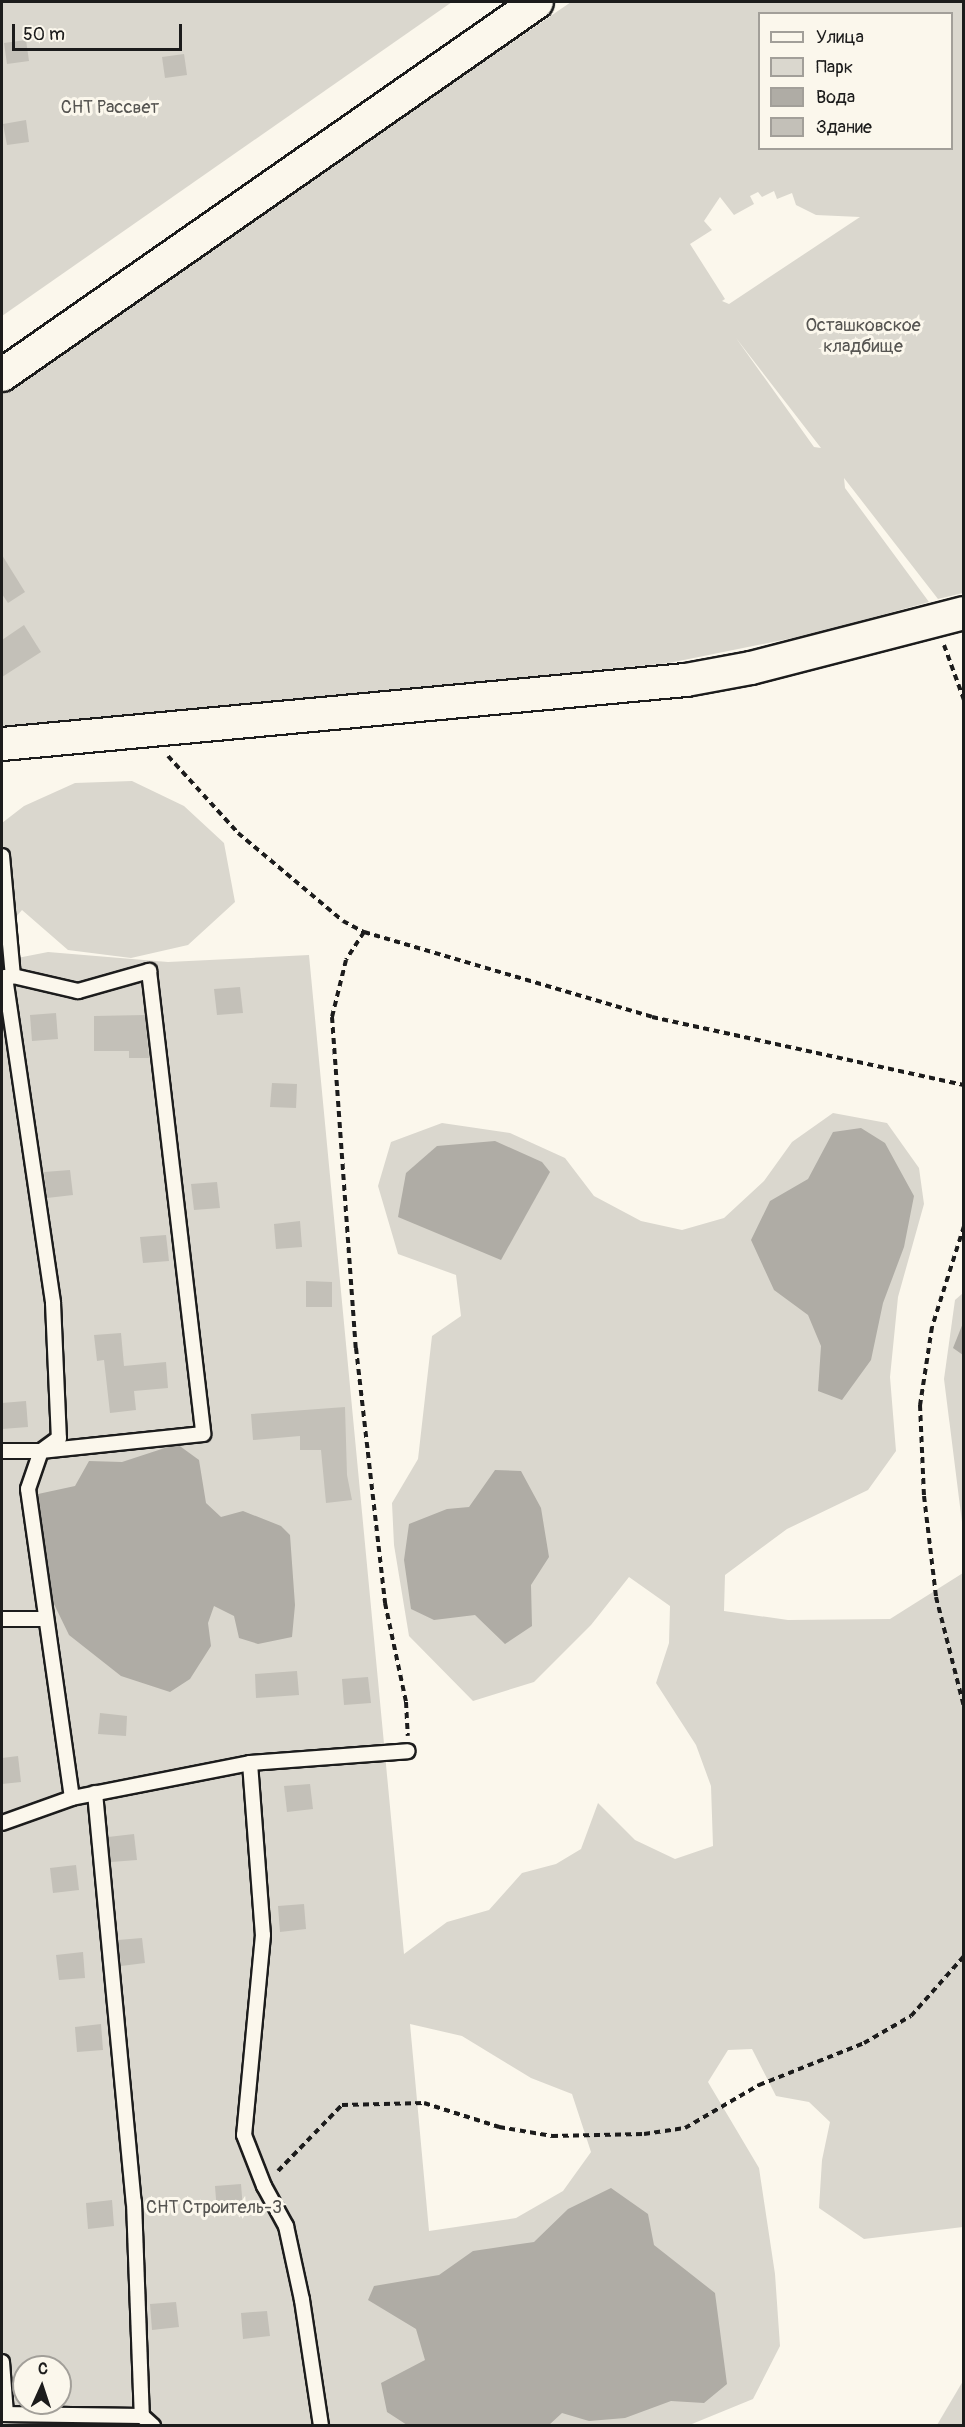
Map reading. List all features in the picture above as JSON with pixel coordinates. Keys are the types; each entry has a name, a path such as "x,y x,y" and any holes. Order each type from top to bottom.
{"street":[{"path":"2,375 537,2"},
{"path":"2,744 686,680 751,668 949,617"}],"lane":[{"path":"2,856 7,977 53,1303 59,1438 41,1451 28,1489 72,1798"},
{"path":"2,1450 41,1451 203,1434 149,971 78,992 7,977"},
{"path":"2,1619 45,1619"},
{"path":"2,1823 72,1798 250,1763 408,1751"},
{"path":"250,1763 263,1935 244,2134 264,2186 286,2226 302,2300 321,2426"},
{"path":"2,2362 4,2414 147,2421 134,2202 95,1793"}],"path":[{"path":"949,617 963,700"},
{"path":"145,731 238,833 343,921 364,932 652,1017 963,1085"},
{"path":"364,932 346,960 332,1017 356,1348 385,1603 406,1702 408,1751"},
{"path":"963,1226 932,1328 920,1405 924,1496 936,1597 963,1707"},
{"path":"264,2186 342,2105 424,2103 499,2127 552,2136 644,2134 685,2128 759,2085 864,2043 911,2016 963,1956"}],"green space":[{"name":"СНТ Рассвет","path":"2,2 452,2 2,316"},
{"name":"Осташковское кладбище","path":"571,2 963,2 963,593 938,599 844,478 845,488 929,602 813,634 669,663 2,728 2,392","holes":["774,191 777,199 792,193 796,205 816,215 860,217 729,304 722,301 725,299 690,244 712,230 704,221 720,197 734,215 754,204 750,196 758,192 762,197","736,338 821,448 814,447"]},
{"path":"132,781 184,806 224,843 235,902 188,945 131,958 68,950 22,910 2,933 2,823 24,806 75,783"},
{"name":"СНТ Строитель-3","path":"48,952 168,962 309,955 404,1954 447,1922 489,1910 522,1873 556,1864 581,1849 598,1803 635,1840 675,1859 713,1846 711,1786 696,1745 656,1683 669,1643 670,1606 629,1577 591,1625 534,1682 473,1701 409,1636 394,1545 392,1503 418,1459 432,1336 461,1316 456,1275 398,1254 378,1186 391,1142 442,1123 510,1133 565,1158 594,1196 641,1221 682,1230 724,1218 764,1181 792,1142 833,1113 887,1123 919,1168 924,1204 898,1297 890,1377 896,1451 868,1490 787,1529 725,1575 724,1611 788,1620 890,1619 963,1573 963,2227 864,2239 819,2208 822,2160 830,2122 809,2102 776,2096 752,2049 728,2050 708,2082 759,2168 775,2274 780,2346 753,2399 687,2426 2,2426 2,961","holes":["410,2024 462,2036 531,2078 572,2094 591,2152 563,2191 516,2218 429,2231"]},
{"path":"963,1293 963,1530 944,1379 955,1300"},
{"path":"963,2381 963,2425 937,2425"}],"water":[{"path":"861,1128 885,1143 914,1196 904,1247 883,1303 871,1360 842,1400 818,1391 821,1346 808,1315 774,1290 751,1240 770,1201 808,1179 833,1132"},
{"path":"495,1141 542,1162 550,1172 501,1260 398,1217 406,1173 437,1146"},
{"path":"963,1323 963,1355 953,1348"},
{"path":"177,1444 199,1460 206,1503 221,1517 243,1511 281,1526 290,1535 295,1605 292,1637 258,1644 239,1638 234,1616 214,1606 208,1623 211,1646 190,1679 170,1692 121,1676 69,1635 52,1600 37,1543 36,1506 38,1494 75,1486 89,1461 122,1462"},
{"path":"495,1470 521,1471 541,1508 549,1557 531,1585 532,1626 505,1644 475,1615 434,1620 411,1609 404,1560 409,1524 447,1509 469,1507"},
{"path":"611,2188 648,2214 654,2245 715,2293 727,2384 704,2403 671,2401 625,2418 589,2421 562,2413 549,2425 407,2425 387,2412 381,2383 425,2360 416,2329 368,2300 374,2286 439,2275 473,2251 534,2242 568,2209"}],"building":[{"path":"26,40 29,61 7,64 4,43"},
{"path":"184,54 187,75 165,78 162,57"},
{"path":"26,120 29,142 7,145 3,124"},
{"path":"2,555 25,592 8,603 2,594"},
{"path":"24,625 41,652 2,677 2,640"},
{"path":"240,987 243,1013 217,1015 214,989"},
{"path":"56,1013 58,1039 32,1041 30,1015"},
{"path":"145,1015 149,1058 129,1058 129,1051 94,1051 94,1016"},
{"path":"272,1083 297,1084 296,1108 270,1107"},
{"path":"70,1170 73,1195 47,1198 44,1172"},
{"path":"217,1182 220,1208 194,1210 191,1184"},
{"path":"300,1221 302,1247 276,1249 274,1224"},
{"path":"166,1235 169,1261 143,1263 140,1237"},
{"path":"306,1281 332,1282 332,1307 306,1307"},
{"path":"121,1333 124,1366 166,1362 168,1388 134,1391 136,1410 110,1413 104,1360 97,1361 94,1335"},
{"path":"26,1401 28,1427 2,1429 2,1403"},
{"path":"345,1407 347,1475 352,1500 326,1503 321,1450 300,1450 300,1436 253,1440 251,1414"},
{"path":"297,1671 299,1695 256,1698 255,1674"},
{"path":"368,1677 371,1703 344,1705 342,1679"},
{"path":"100,1713 127,1716 126,1736 98,1734"},
{"path":"18,1756 21,1782 2,1784 2,1758"},
{"path":"310,1784 313,1809 287,1812 284,1786"},
{"path":"134,1834 137,1860 111,1862 108,1837"},
{"path":"76,1865 79,1890 53,1893 50,1868"},
{"path":"304,1904 306,1929 280,1932 278,1906"},
{"path":"142,1938 145,1963 121,1966 118,1940"},
{"path":"83,1952 85,1978 59,1980 56,1955"},
{"path":"101,2024 103,2050 77,2052 75,2027"},
{"path":"241,2184 243,2210 217,2212 215,2186"},
{"path":"112,2200 114,2226 88,2229 86,2203"},
{"path":"176,2302 179,2327 152,2330 150,2304"},
{"path":"267,2311 270,2336 243,2339 241,2313"}]}
